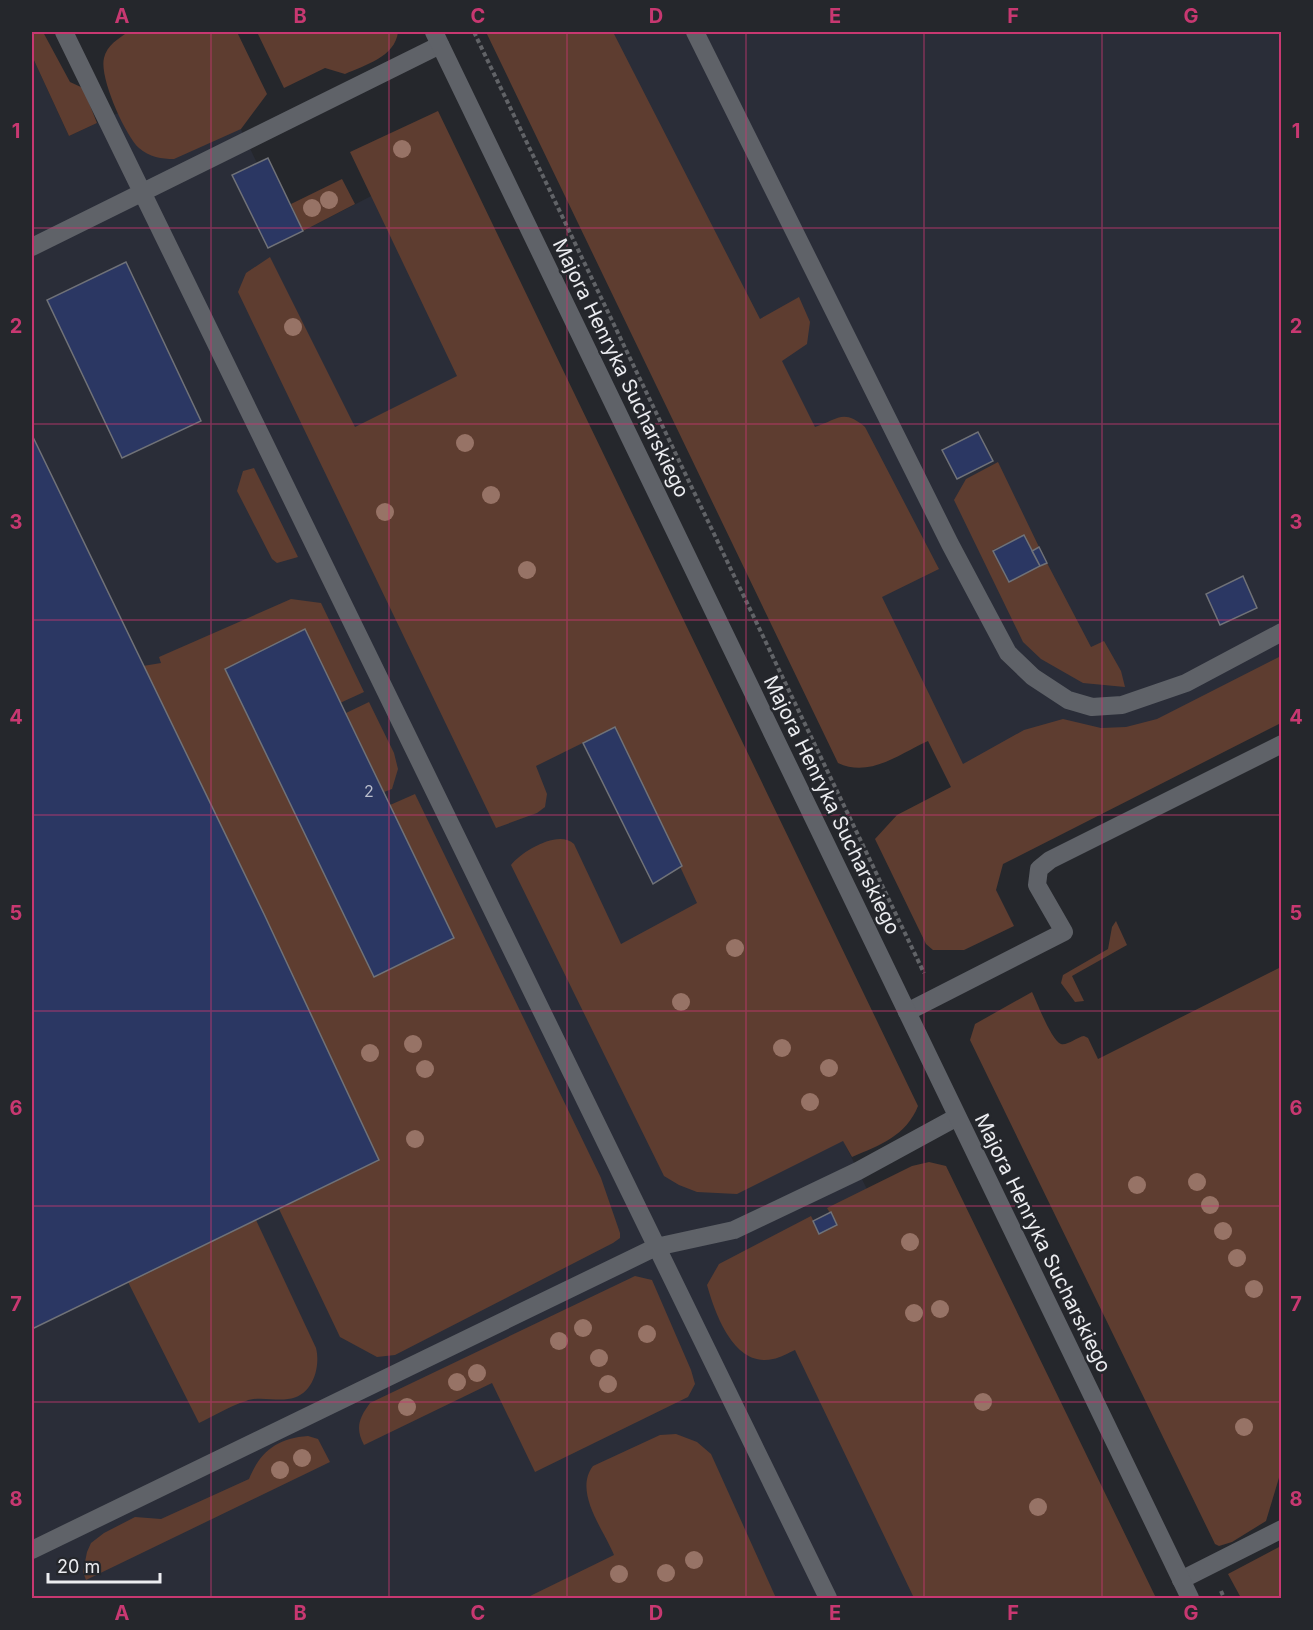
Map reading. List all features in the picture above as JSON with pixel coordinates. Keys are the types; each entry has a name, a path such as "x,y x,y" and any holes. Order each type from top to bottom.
{"street":[{"path":"64,32 828,1599"},
{"path":"695,32 950,544 1008,653 1033,677 1068,700 1092,706 1122,705 1186,682 1281,632"},
{"path":"32,247 144,193 437,38"},
{"name":"Majora Henryka Sucharskiego","path":"437,38 1190,1599"},
{"path":"906,1012 1064,932 1037,885 1039,869 1050,860 1281,744"},
{"path":"32,1550 656,1247 734,1230 858,1170 957,1117"},
{"path":"1181,1580 1281,1529"}],"path":[{"path":"474,32 936,998"},
{"path":"1209,1566 1224,1599"}],"shaded area":[{"path":"32,32 43,32 70,82 83,88 97,123 69,136 32,56"},
{"path":"128,32 237,32 267,94 241,129 174,159 147,154 133,141 120,119 103,67 108,49"},
{"path":"257,32 398,32 391,48 370,63 345,74 325,68 284,88"},
{"path":"486,32 613,32 760,319 799,297 810,322 807,344 782,361 815,427 845,417 865,427 939,569 882,597 963,764 1024,730 1063,719 1101,728 1126,727 1157,719 1281,656 1281,723 1003,864 996,890 1014,926 964,950 933,950 926,944 875,839 897,815 951,787 928,741 895,758 873,766 861,768 838,763"},
{"path":"581,32 1281,32 1281,717 951,787"},
{"path":"32,56 69,136 212,69 257,163 268,158 303,231 381,191 1066,1598 32,1598"},
{"path":"438,111 918,1106 907,1125 899,1132 882,1144 852,1157 843,1141 737,1194 697,1192 664,1176 511,865 532,848 550,840 567,840 574,844 621,944 697,903 615,727 536,766 547,794 545,807 537,813 496,828 238,292 246,273 270,257 355,427 457,376 350,152"},
{"path":"342,179 355,204 303,231 291,204"},
{"path":"998,462 1039,547 1032,551 1024,535 993,550 1008,581 1047,563 1091,647 1104,641 1121,671 1125,687 1083,683 1041,659 1023,642 954,500 966,479"},
{"path":"254,468 298,557 277,563 272,559 237,491 243,471"},
{"path":"291,599 321,603 364,692 340,703 305,629 225,669 374,977 454,937 390,805 415,794 601,1178 620,1233 620,1238 613,1243 395,1355 377,1357 340,1337 279,1209 379,1160 264,914 143,666 161,663 159,657"},
{"path":"369,702 394,753 398,769 392,789 384,792 346,713"},
{"path":"1116,921 1127,945 1072,976 1084,1001 1075,1002 1061,983 1063,975 1108,949 1112,927"},
{"path":"1281,967 1281,1471 1266,1521 1232,1542 1219,1546 1215,1544 970,1040 975,1024 1032,992 1057,1041 1061,1044 1069,1043 1084,1036 1088,1038 1098,1059"},
{"path":"929,1162 946,1166 1156,1598 914,1598 795,1350 776,1358 759,1360 747,1355 737,1347 721,1323 707,1285 719,1264 811,1216 820,1234 837,1225 827,1208 912,1166"},
{"path":"256,1220 316,1348 316,1372 309,1387 296,1397 251,1400 199,1423 128,1282"},
{"path":"635,1276 652,1280 691,1370 695,1384 688,1397 535,1472 492,1383 364,1445 359,1428 363,1414 370,1403"},
{"path":"676,1434 697,1442 711,1454 776,1598 526,1598 614,1555 588,1499 586,1487 593,1466 660,1435"},
{"path":"308,1436 318,1439 330,1462 86,1580 83,1572 87,1552 91,1543 104,1533 135,1517 161,1519 249,1479 258,1461 271,1448 287,1440"},
{"path":"1281,1546 1281,1598 1241,1598 1228,1574"}],"building":[{"path":"268,158 303,231 268,248 232,175"},
{"path":"126,262 201,421 122,458 47,300"},
{"path":"978,432 993,461 957,479 942,450"},
{"path":"32,435 264,914 379,1160 32,1329"},
{"path":"1024,535 1040,566 1009,582 993,551"},
{"path":"1039,547 1047,563 1040,566 1032,551"},
{"path":"1243,576 1257,608 1220,625 1206,594"},
{"path":"305,629 454,938 374,977 225,669"},
{"path":"615,727 682,866 653,884 583,743"},
{"path":"831,1212 837,1225 819,1234 813,1221"}]}
